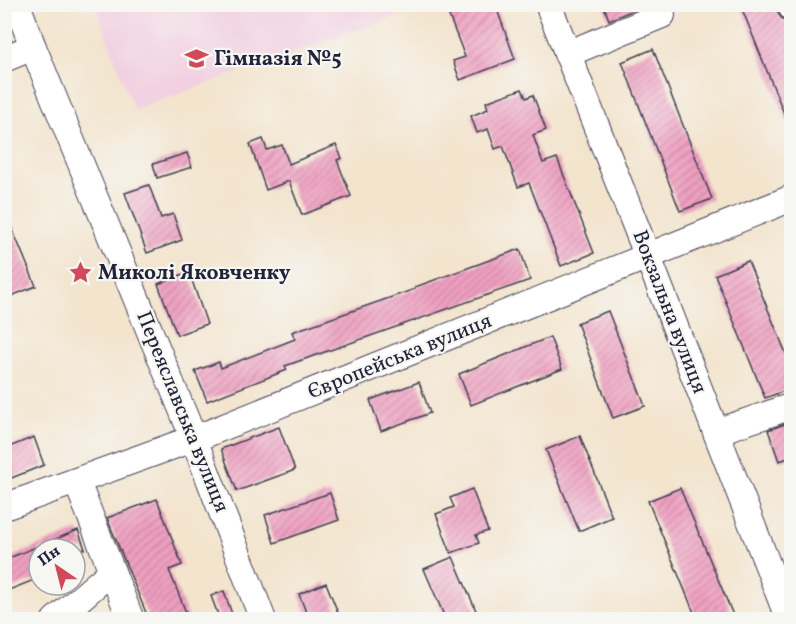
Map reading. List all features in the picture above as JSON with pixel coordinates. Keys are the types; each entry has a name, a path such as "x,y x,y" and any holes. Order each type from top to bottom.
{"street":[{"name":"Переяславська вулиця","path":"17,4 194,439 263,620"},
{"name":"Вокзальна вулиця","path":"548,4 789,620"},
{"path":"567,54 662,15"},
{"path":"4,58 33,47"},
{"name":"Європейська вулиця","path":"4,507 194,439 792,198"},
{"path":"716,432 792,406"},
{"path":"77,482 131,620"},
{"path":"55,620 112,570"}],"shaded area":[{"name":"Гімназія №5","path":"417,4 418,8 134,110 95,5"}],"building":[{"path":"472,4 495,4 515,59 460,80 453,61 465,57 448,13"},
{"path":"603,4 648,4 609,20"},
{"path":"740,4 775,4 779,15 787,22 792,34 792,133"},
{"path":"653,49 712,199 680,211 622,62"},
{"path":"522,89 526,98 533,95 546,130 533,135 543,163 557,158 594,253 561,266 529,183 518,187 503,146 495,149 488,129 477,133 471,116 488,109 486,102"},
{"path":"263,139 267,150 282,145 289,164 336,145 342,158 337,160 351,196 302,215 289,181 266,190 250,144"},
{"path":"187,153 192,167 157,178 153,164"},
{"path":"149,185 161,218 173,214 182,240 147,253 125,193"},
{"path":"4,209 36,286 4,299"},
{"path":"520,249 530,280 285,366 287,370 207,401 195,371 219,362 221,368 295,339 292,332"},
{"path":"748,261 792,368 792,388 765,398 715,275"},
{"path":"189,272 207,324 177,335 158,284"},
{"path":"608,311 645,406 613,418 577,323"},
{"path":"550,337 562,369 471,405 459,374"},
{"path":"419,382 430,413 381,431 370,400"},
{"path":"791,422 792,457 779,461 768,430"},
{"path":"279,427 295,470 237,491 221,449"},
{"path":"580,436 612,517 579,531 546,450"},
{"path":"34,437 44,465 9,479 4,467 4,449"},
{"path":"680,488 735,620 697,620 648,501"},
{"path":"472,489 488,531 476,535 479,543 451,553 436,514 454,507 450,498"},
{"path":"330,493 339,520 274,543 265,515"},
{"path":"157,499 182,565 169,570 189,620 149,620 107,518"},
{"path":"78,530 81,537 61,537"},
{"path":"27,551 27,583 4,592 4,560"},
{"path":"453,557 480,620 446,620 424,569"},
{"path":"326,583 341,620 309,620 299,594"},
{"path":"224,591 234,620 220,620 211,596"}],"place":[{"name":"Гімназія №5","path":"196,59"},
{"name":"Миколі Яковченку","path":"80,273"}]}
